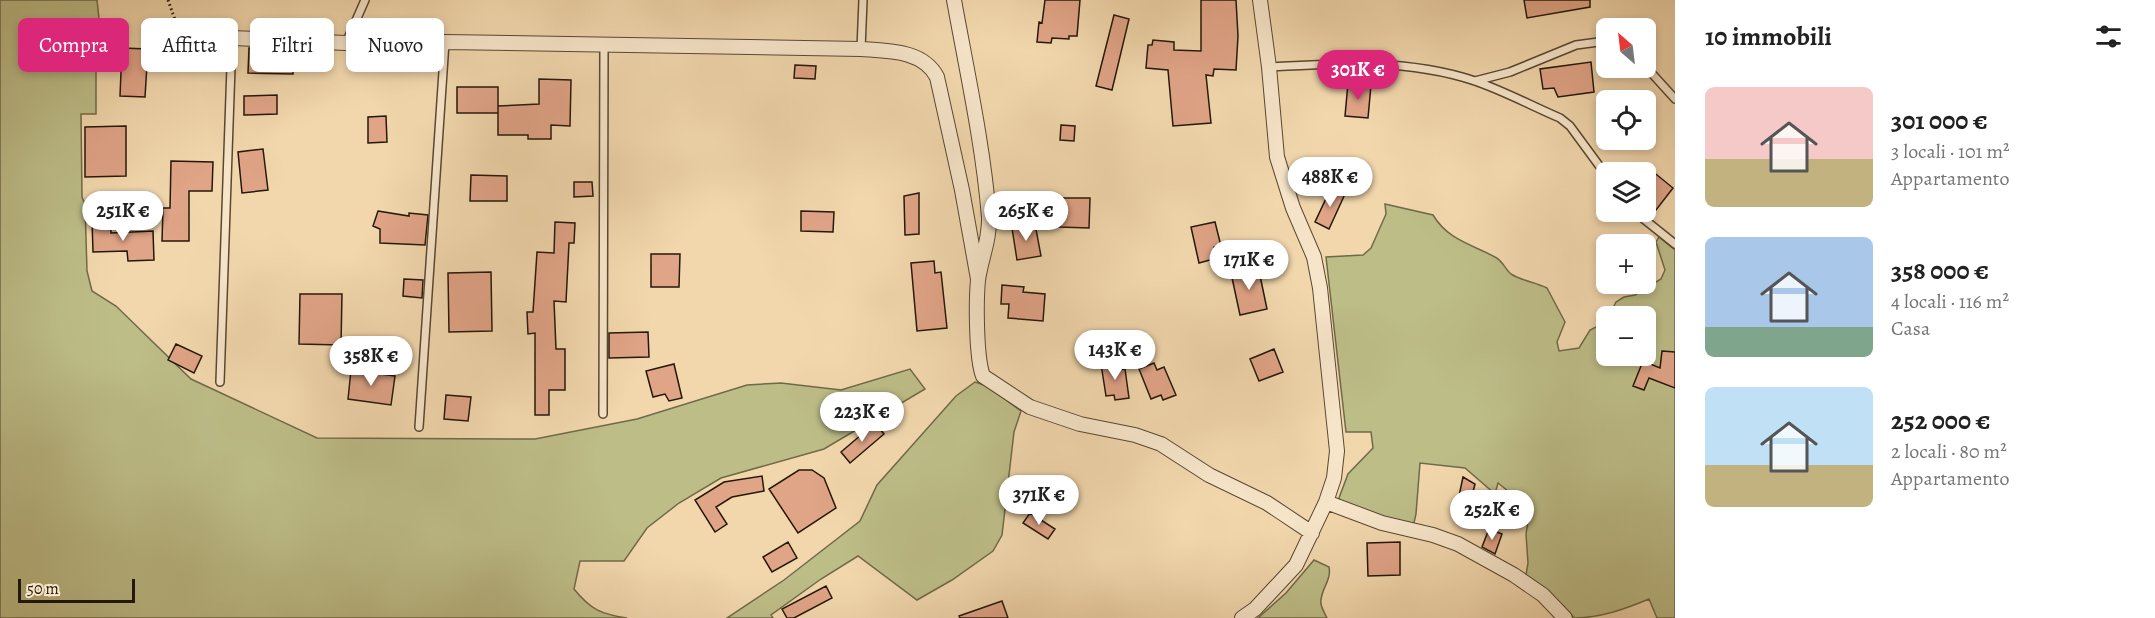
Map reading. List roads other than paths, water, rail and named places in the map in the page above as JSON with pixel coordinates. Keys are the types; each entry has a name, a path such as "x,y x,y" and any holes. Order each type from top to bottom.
{"street":[{"path":"954,0 984,174 989,220 988,241 978,279"},
{"path":"1242,618 1255,609 1296,565 1326,502 1334,478 1337,451 1320,288 1314,257 1293,208 1277,157 1260,0"},
{"path":"238,38 346,44"},
{"path":"445,42 861,49 906,54 926,63 932,67 936,76 962,190 978,279 979,360 983,376 1030,407 1080,424 1135,435 1161,444 1209,475 1267,503 1312,533"},
{"path":"1326,502 1382,523 1433,535 1458,544 1514,575 1543,595 1565,618"}],"lane":[{"path":"357,18 365,0"},
{"path":"861,49 863,0"},
{"path":"420,427 445,42"},
{"path":"1475,81 1510,72 1576,45 1596,42"},
{"path":"603,414 604,45"},
{"path":"1269,67 1332,63 1423,68 1475,81 1560,118 1570,126 1596,162"},
{"path":"220,382 231,72"},
{"path":"1656,78 1675,99"},
{"path":"1648,222 1675,244"}]}
